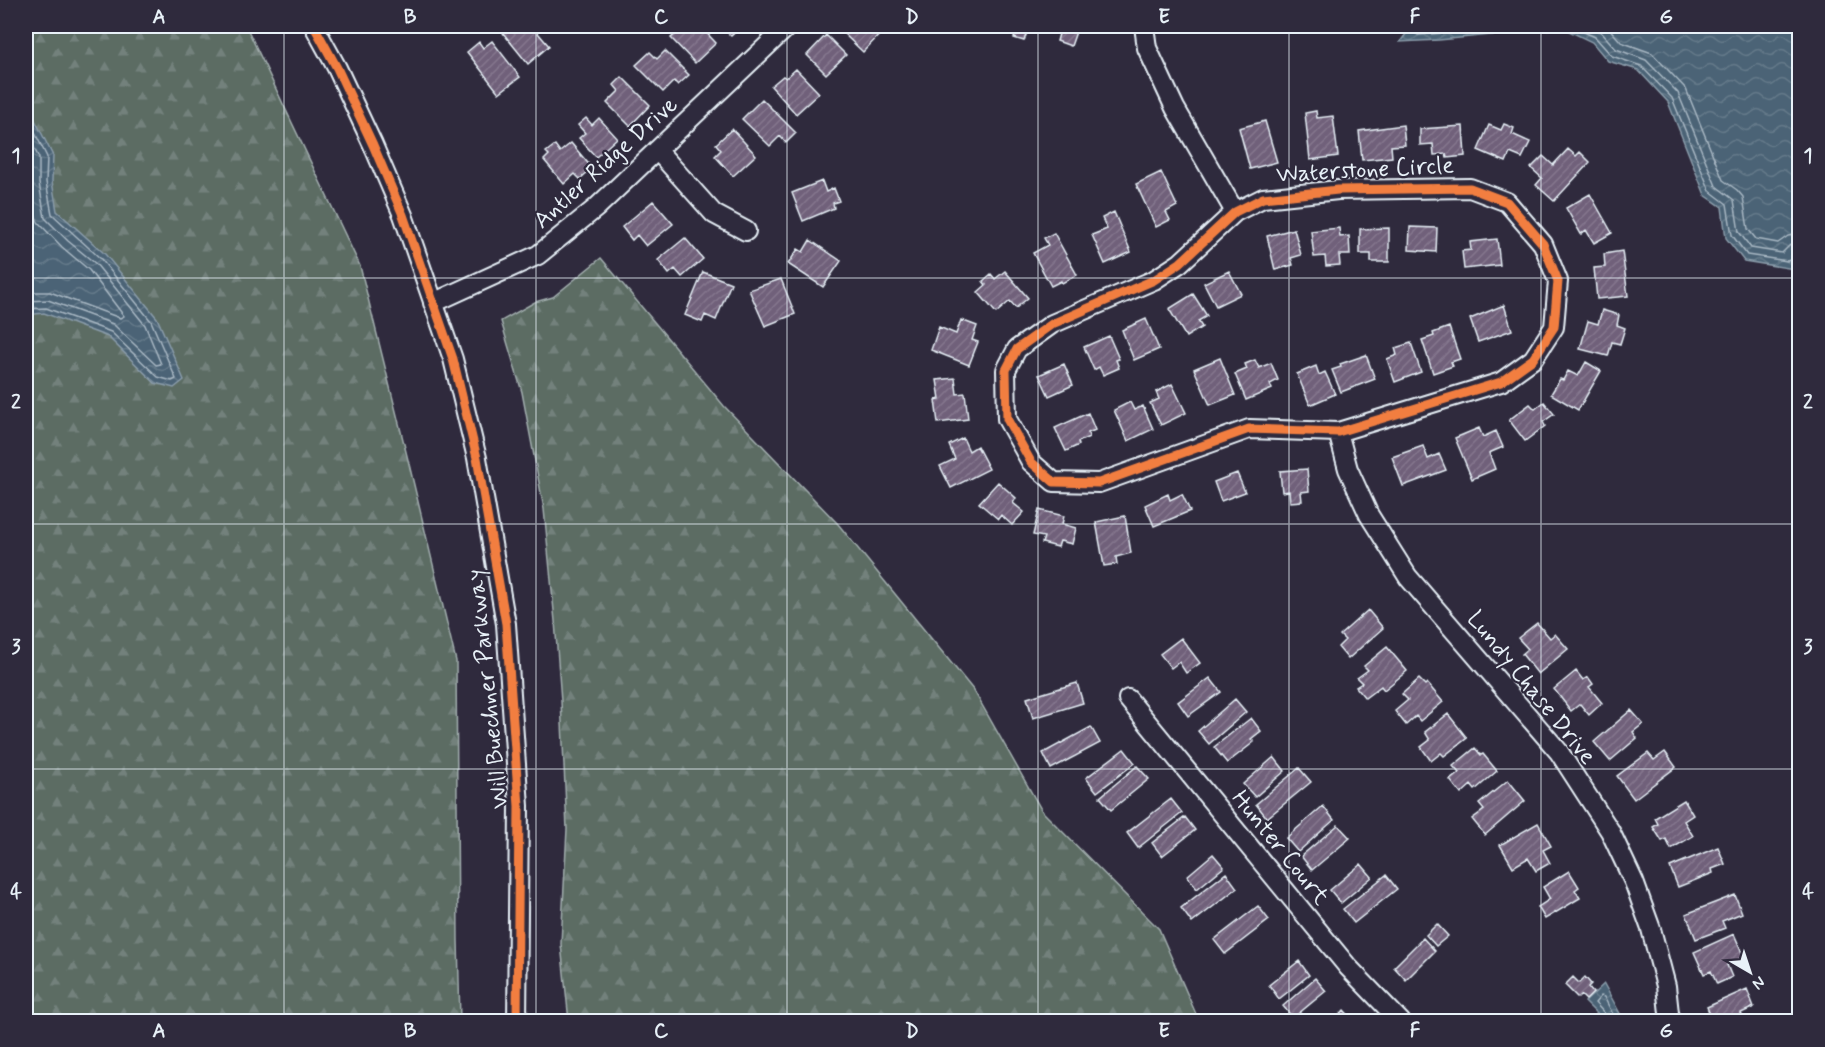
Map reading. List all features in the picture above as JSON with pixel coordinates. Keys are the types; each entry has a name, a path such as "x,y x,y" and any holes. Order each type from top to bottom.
{"street":[{"name":"Will Buechner Parkway","path":"314,26 337,68 403,215 453,359 477,458 506,624 519,806 517,1022"},
{"name":"Antler Ridge Drive","path":"434,303 538,255 596,208 788,26"},
{"path":"1144,26 1147,48 1174,108 1234,212"},
{"path":"657,150 714,214 746,231"},
{"name":"Waterstone Circle","path":"1470,188 1507,202 1543,244 1557,282 1554,327 1533,359 1500,382 1338,432 1249,429 1099,483 1054,482 1031,462 1007,419 1006,370 1017,349 1053,324 1154,280 1180,263 1234,212 1263,198 1328,192 1470,188"},
{"name":"Lundy Chase Drive","path":"1338,432 1348,469 1369,515 1408,577 1559,752 1610,831 1634,882 1651,928 1666,986 1670,1022"},
{"name":"Hunter Court","path":"1128,699 1348,967 1401,1022"}],"green space":[{"path":"26,26 246,26 360,266 456,661 460,1021 26,1021"},
{"path":"601,258 724,406 838,524 974,691 1042,811 1159,929 1199,1021 569,1021 561,944 567,829 555,621 544,509 522,392 501,321 535,302 553,297"}],"water":[{"path":"1412,26 1799,26 1800,244 1794,269 1744,261 1726,238 1722,207 1705,195 1668,102 1638,70 1608,61 1592,42 1563,28 1400,42"},
{"path":"26,102 53,156 52,181 57,211 105,254 157,318 184,380 174,388 155,383 108,337 44,313 26,315"},
{"path":"1604,984 1624,1021 1604,1021 1585,1002"}],"building":[{"path":"502,26 532,26 549,46 528,64 499,28"},
{"path":"684,26 700,26 716,43 695,63 671,38"},
{"path":"721,26 742,26 731,36"},
{"path":"843,26 877,26 883,31 863,52 839,29"},
{"path":"1000,26 1029,26 1024,41 1014,38 1016,30"},
{"path":"1046,26 1078,26 1071,46 1057,41 1059,34 1044,29"},
{"path":"826,35 846,55 826,74 807,55"},
{"path":"492,41 520,77 499,93 467,52 479,42 483,48"},
{"path":"665,51 689,75 678,85 674,81 663,92 636,65 650,52 657,59"},
{"path":"796,69 819,93 796,114 771,86 783,76 786,78"},
{"path":"622,77 650,105 630,126 607,103 619,91 614,85"},
{"path":"762,99 796,133 786,143 780,136 770,146 742,119"},
{"path":"1316,111 1317,118 1333,116 1338,156 1310,160 1305,113"},
{"path":"586,118 592,125 599,118 617,138 596,157 579,138 585,133 578,125"},
{"path":"1265,121 1277,162 1250,169 1239,128"},
{"path":"1504,124 1514,128 1512,134 1530,142 1522,158 1510,153 1506,162 1478,150 1489,125 1501,130"},
{"path":"1403,125 1405,145 1391,146 1392,157 1362,160 1359,131"},
{"path":"1463,126 1465,156 1447,158 1446,154 1434,155 1433,144 1420,145 1420,129"},
{"path":"732,129 756,155 733,176 715,156 721,150 716,144"},
{"path":"571,143 592,168 580,179 575,174 564,184 544,160 549,155 546,152 555,145 560,152"},
{"path":"1568,149 1576,156 1580,152 1590,162 1554,201 1536,185 1542,178 1531,168 1543,156 1553,165"},
{"path":"1161,172 1177,206 1166,212 1170,220 1156,227 1136,184"},
{"path":"822,181 826,192 834,188 839,201 833,203 834,208 803,221 792,193"},
{"path":"1590,194 1612,233 1594,243 1586,230 1581,234 1566,208"},
{"path":"653,201 673,224 646,246 637,235 632,240 622,227"},
{"path":"1114,212 1131,252 1105,264 1092,235 1107,229 1102,218"},
{"path":"1410,227 1437,228 1436,252 1409,250"},
{"path":"1339,228 1340,237 1349,236 1350,255 1339,255 1340,265 1326,266 1325,256 1314,257 1311,231"},
{"path":"1389,228 1389,262 1371,262 1371,254 1360,254 1360,229"},
{"path":"1294,229 1301,255 1291,258 1293,265 1275,270 1267,236"},
{"path":"1054,233 1077,275 1051,286 1033,253 1048,245 1044,238"},
{"path":"685,238 703,259 682,277 675,269 669,274 658,260"},
{"path":"1497,239 1500,265 1464,269 1462,251 1471,250 1470,242"},
{"path":"810,240 841,261 823,287 788,264 798,249 803,252"},
{"path":"1622,251 1628,296 1597,299 1594,268 1605,267 1604,254"},
{"path":"1005,271 1028,298 1016,308 1010,301 996,313 978,292 986,285 983,281 991,274 995,279"},
{"path":"1229,271 1241,294 1216,306 1204,283"},
{"path":"703,272 731,283 716,320 705,315 702,322 685,315"},
{"path":"781,279 795,314 765,326 749,290"},
{"path":"1193,294 1207,316 1198,321 1202,327 1186,337 1169,309"},
{"path":"1504,305 1512,330 1478,342 1470,319"},
{"path":"1602,310 1619,315 1617,325 1625,328 1620,344 1612,342 1608,356 1580,349 1588,321 1598,324"},
{"path":"1146,319 1159,349 1134,360 1122,330"},
{"path":"961,320 977,326 972,340 978,342 969,365 931,350 939,327 956,334"},
{"path":"1449,327 1460,359 1451,362 1453,366 1433,373 1422,340"},
{"path":"1109,336 1119,359 1116,360 1119,368 1103,375 1099,367 1094,370 1084,347"},
{"path":"1411,343 1421,372 1395,382 1387,359 1397,355 1395,348"},
{"path":"1366,355 1375,379 1341,392 1332,370 1341,367 1340,364"},
{"path":"1220,358 1235,395 1210,405 1194,369"},
{"path":"1255,360 1259,368 1271,363 1278,380 1270,384 1272,389 1246,400 1235,374 1247,369 1245,364"},
{"path":"1586,362 1601,371 1578,410 1551,394 1568,371 1578,376"},
{"path":"1064,364 1073,385 1049,396 1039,375"},
{"path":"1316,366 1319,375 1325,372 1335,394 1310,405 1297,374"},
{"path":"955,378 957,394 965,393 968,419 938,423 935,400 940,399 937,380"},
{"path":"1172,384 1186,413 1161,425 1150,403 1159,399 1156,392"},
{"path":"1130,402 1134,410 1143,406 1153,429 1128,441 1114,410"},
{"path":"1544,402 1554,414 1543,422 1545,426 1525,441 1509,420 1530,404 1535,409"},
{"path":"1088,413 1095,430 1088,433 1089,437 1078,442 1079,445 1066,451 1055,428"},
{"path":"1479,428 1483,437 1496,431 1503,447 1489,453 1495,469 1472,479 1455,438"},
{"path":"963,438 969,451 977,446 989,469 951,488 940,466 955,459 949,445"},
{"path":"1423,446 1428,459 1439,454 1446,470 1403,486 1392,457"},
{"path":"1307,469 1309,491 1301,492 1302,501 1290,502 1289,491 1282,492 1280,471"},
{"path":"1237,473 1245,492 1221,501 1214,482"},
{"path":"998,482 1016,498 1013,503 1024,512 1012,525 1001,515 998,519 979,503"},
{"path":"1168,494 1170,500 1182,494 1190,511 1154,526 1145,505"},
{"path":"1039,510 1064,516 1062,524 1076,528 1072,544 1060,541 1058,547 1042,543 1044,537 1033,535"},
{"path":"1125,516 1131,553 1116,557 1117,564 1104,566 1096,522"},
{"path":"1368,610 1383,628 1348,659 1338,647 1345,640 1340,635"},
{"path":"1537,623 1550,638 1555,634 1568,649 1538,674 1522,654 1528,649 1518,638"},
{"path":"1181,638 1200,663 1186,673 1179,662 1171,668 1160,654"},
{"path":"1387,647 1407,671 1384,690 1381,686 1365,698 1356,687 1362,683 1357,678 1368,670 1364,666"},
{"path":"1576,671 1583,680 1588,677 1593,684 1589,687 1602,703 1589,715 1580,704 1571,711 1554,689"},
{"path":"1210,678 1221,692 1188,716 1178,702"},
{"path":"1419,679 1425,685 1427,683 1443,702 1420,721 1416,716 1406,725 1395,711 1408,700 1402,694"},
{"path":"1077,683 1083,703 1033,718 1027,698"},
{"path":"1235,699 1246,712 1209,744 1198,731"},
{"path":"1631,710 1643,724 1633,732 1637,738 1610,761 1594,742"},
{"path":"1448,714 1467,738 1444,756 1441,753 1431,761 1421,747 1430,740 1425,732"},
{"path":"1251,718 1261,731 1251,739 1254,742 1227,763 1214,747"},
{"path":"1091,727 1100,743 1051,769 1043,753"},
{"path":"1475,748 1497,771 1475,790 1471,785 1461,794 1450,780 1459,773 1453,766"},
{"path":"1124,749 1135,763 1097,792 1086,778"},
{"path":"1665,752 1676,767 1634,799 1617,776 1648,753 1654,760"},
{"path":"1274,757 1285,771 1255,797 1243,784"},
{"path":"1137,766 1149,779 1111,810 1100,797"},
{"path":"1299,768 1311,782 1267,818 1256,804"},
{"path":"1508,780 1525,801 1485,835 1472,819 1484,810 1479,804"},
{"path":"1171,799 1182,813 1138,848 1127,833"},
{"path":"1684,800 1693,815 1684,821 1693,836 1671,849 1666,839 1662,841 1653,827 1658,824 1655,818"},
{"path":"1323,806 1334,820 1298,852 1286,838"},
{"path":"1185,817 1195,830 1162,856 1152,843"},
{"path":"1538,823 1551,846 1543,850 1550,863 1536,871 1528,858 1513,867 1500,845"},
{"path":"1338,825 1350,838 1312,870 1301,856"},
{"path":"1718,847 1725,864 1712,869 1713,873 1678,887 1670,867"},
{"path":"1213,854 1224,867 1197,889 1187,876"},
{"path":"1361,864 1372,877 1341,903 1330,890"},
{"path":"1569,871 1579,887 1575,890 1580,898 1545,919 1538,907 1550,899 1543,887"},
{"path":"1226,873 1237,888 1192,923 1181,908"},
{"path":"1386,875 1397,889 1354,923 1343,909"},
{"path":"1735,895 1742,913 1722,921 1725,928 1696,939 1686,914"},
{"path":"1258,906 1269,920 1225,954 1214,940"},
{"path":"1437,924 1448,936 1436,946 1426,935"},
{"path":"1734,934 1744,957 1727,965 1732,977 1717,984 1711,971 1704,974 1694,952"},
{"path":"1423,938 1435,951 1406,980 1394,967"},
{"path":"1299,961 1309,975 1279,999 1269,985"},
{"path":"1573,977 1579,983 1585,977 1591,984 1588,987 1593,993 1586,1000 1581,995 1578,998 1565,985"},
{"path":"1315,978 1326,991 1293,1018 1283,1006"},
{"path":"1747,989 1754,1007 1741,1013 1745,1022 1713,1022 1707,1007"},
{"path":"1344,1010 1355,1022 1333,1022"}],"cycle path":[{"path":"314,26 337,68 403,215 453,359 477,458 506,624 519,806 517,1022"},
{"path":"1470,188 1507,202 1543,244 1558,281 1554,327 1533,359 1501,382 1338,432 1249,429 1099,483 1054,482 1031,462 1007,419 1006,370 1017,349 1052,324 1154,280 1180,263 1235,212 1263,198 1338,190 1470,188"}]}
